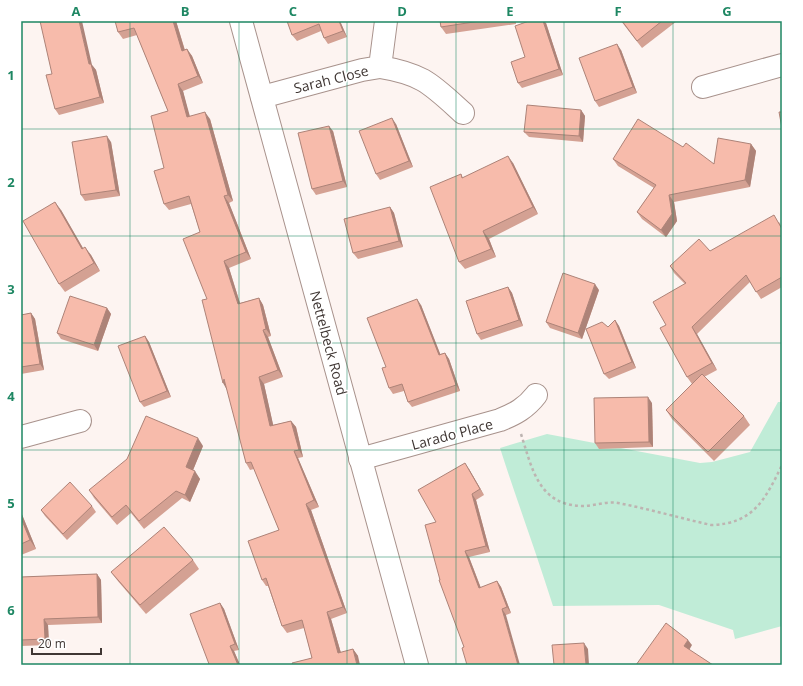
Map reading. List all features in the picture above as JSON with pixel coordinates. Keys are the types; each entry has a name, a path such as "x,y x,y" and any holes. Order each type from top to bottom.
{"street":[{"name":"Nettelbeck Road","path":"241,21 417,665"},
{"name":"Sarah Close","path":"262,97 362,70 380,67 386,21"},
{"path":"703,87 782,65"},
{"path":"380,67 417,76 430,84 463,113"},
{"name":"Larado Place","path":"360,459 500,420 515,414 527,406 536,395"},
{"path":"21,437 80,422"}],"path":[{"path":"515,414 537,480 544,491 557,500 571,506 617,503 711,525 726,525 743,518 758,505 771,487 782,465"}],"green space":[{"path":"778,402 782,402 782,626 735,639 733,630 659,605 553,606 500,448 547,434 700,463 712,462 750,452"}],"building":[{"path":"40,21 79,21 89,64 91,64 100,97 55,109 46,75 52,74"},
{"path":"115,21 173,21 182,51 187,49 198,76 178,84 187,117 205,112 228,195 224,196 246,252 224,261 238,304 259,298 266,329 263,330 278,370 259,377 270,426 291,421 299,450 294,451 314,500 306,504 343,607 327,612 338,653 353,649 357,665 293,665 292,663 312,658 302,620 282,626 266,578 262,580 248,541 279,530 251,462 246,463 224,379 223,383 202,300 207,299 183,239 200,232 189,196 164,204 154,171 164,168 151,116 168,111 134,28 118,32"},
{"path":"287,21 339,21 343,31 324,38 319,24 292,35"},
{"path":"440,21 480,21 441,27"},
{"path":"529,21 543,21 559,69 518,83 511,62 525,57 515,26"},
{"path":"622,21 662,21 637,41"},
{"path":"617,44 633,87 595,101 579,58"},
{"path":"527,105 581,110 579,136 524,132"},
{"path":"779,112 782,112 782,128"},
{"path":"392,118 409,161 376,174 359,131"},
{"path":"638,119 683,147 686,143 714,164 718,138 751,144 745,180 669,195 672,214 661,230 637,212 656,185 613,159"},
{"path":"329,126 343,181 312,189 298,133"},
{"path":"107,136 116,190 81,195 72,142"},
{"path":"508,156 533,207 483,231 491,249 459,262 430,187 461,174 462,178"},
{"path":"55,202 82,249 85,247 94,263 59,284 23,221"},
{"path":"390,207 399,241 353,253 344,219"},
{"path":"774,215 782,229 782,277 756,292 746,275 692,327 712,363 687,377 660,328 666,325 653,302 686,283 670,266 699,239 710,251"},
{"path":"563,273 595,284 578,333 546,322"},
{"path":"508,287 519,320 477,334 466,301"},
{"path":"70,296 107,308 94,345 57,333"},
{"path":"417,299 439,355 445,353 456,385 408,402 402,384 389,388 382,368 386,367 367,318"},
{"path":"31,313 40,364 21,367 21,315"},
{"path":"615,320 632,362 604,374 586,329 602,322 608,327"},
{"path":"145,336 167,391 140,402 118,346"},
{"path":"702,374 744,416 708,452 666,410"},
{"path":"648,397 649,442 595,443 594,398"},
{"path":"146,416 198,438 186,467 195,471 185,495 176,491 139,521 126,505 112,517 89,490 127,459"},
{"path":"465,463 480,489 472,494 486,546 465,551 479,588 497,581 507,607 502,609 518,665 467,665 462,648 464,647 439,580 425,525 436,522 418,490"},
{"path":"70,482 92,506 63,534 41,510"},
{"path":"21,518 30,540 21,544"},
{"path":"164,527 193,560 140,605 111,572"},
{"path":"97,574 98,617 44,619 45,639 21,640 21,577"},
{"path":"220,603 235,644 230,646 238,665 207,665 209,664 190,614"},
{"path":"666,623 688,640 684,646 713,665 636,665"},
{"path":"584,643 586,665 554,665 552,645"}]}
